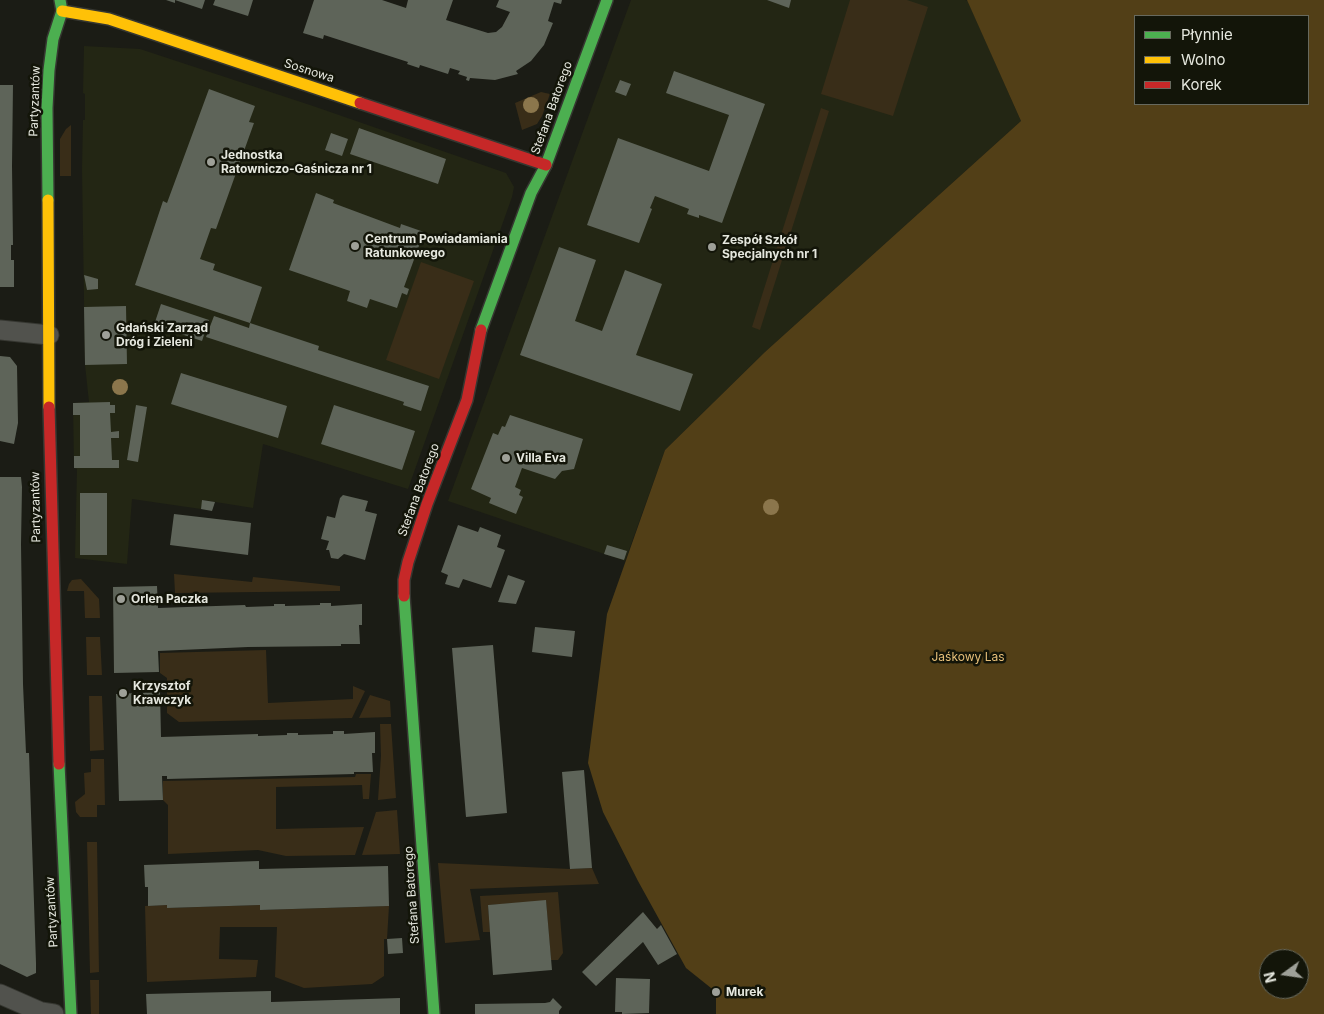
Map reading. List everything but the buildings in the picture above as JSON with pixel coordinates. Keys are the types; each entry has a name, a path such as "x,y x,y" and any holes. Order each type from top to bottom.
{"street":[{"name":"Stefana Batorego","path":"434,1014 404,580 427,504 467,400 480,334 532,193 546,165 607,0"},
{"name":"Sosnowa","path":"61,5 109,19 546,165"},
{"name":"Partyzantów","path":"61,5 53,39 47,99 49,454 62,828 71,1014"},
{"path":"0,330 49,335"},
{"path":"0,994 41,1012 54,1014"}],"shaded area":[{"name":"Zespół Szkół Specjalnych nr 1","path":"631,0 965,0 968,1 1021,121 765,352 665,450 625,561 448,501"},
{"path":"850,0 907,0 928,7 893,116 821,94"},
{"path":"84,46 140,49 313,106 506,173 514,187 512,197 408,489 263,444 253,508 203,500 201,509 132,499 127,564 75,558 77,469 74,468 73,403 89,402 85,365 82,169 83,120 85,120 85,94 83,93"},
{"path":"541,92 550,94 542,116 537,124 522,130 515,103"},
{"path":"821,108 829,111 760,330 752,327"},
{"path":"71,125 71,176 60,176 60,139"},
{"path":"421,262 474,281 439,379 386,360"},
{"path":"174,574 252,582 253,577 340,586 340,591 175,593"},
{"path":"81,579 99,599 100,618 85,618 84,591 67,591 72,580"},
{"path":"86,637 100,637 102,675 87,675"},
{"path":"266,650 268,703 353,699 353,686 365,691 352,718 179,722 167,713 167,678 160,673 160,653"},
{"path":"370,695 390,701 391,717 359,718"},
{"path":"89,696 102,696 104,750 90,751"},
{"path":"380,724 391,724 396,798 378,800 381,756"},
{"path":"91,759 104,759 105,805 97,805 97,817 80,817 76,812 75,802 85,794 84,773 91,772"},
{"path":"356,774 371,774 369,799 363,799 362,785 276,787 276,829 364,827 355,855 286,856 258,850 168,854 168,805 163,800 163,781 355,777"},
{"path":"397,810 400,854 362,855 376,812"},
{"path":"87,842 97,842 99,972 90,973"},
{"path":"438,863 570,869 592,868 599,884 470,889 480,940 445,943"},
{"path":"558,892 563,953 558,960 551,960 546,901 488,905 490,932 483,932 480,896"},
{"path":"167,905 167,908 260,905 261,910 389,906 387,939 384,939 384,976 372,984 304,988 275,977 277,927 220,927 219,959 258,960 256,977 147,982 145,906"},
{"path":"90,980 99,980 99,1014 91,1014"}],"green space":[{"name":"Jaśkowy Las","path":"967,0 1324,0 1324,1014 716,1014 716,992 686,968 638,881 603,812 588,763 607,614 665,450 765,352 1021,121"}],"traffic: fast":[{"path":"48,200 47,108 49,70 53,39 62,11 60,0"},
{"path":"481,330 531,193 546,165 607,0"},
{"path":"404,596 434,1014"},
{"path":"59,764 71,1014"}],"traffic: slow":[{"path":"62,11 109,19 360,103"},
{"path":"48,200 49,407"}],"traffic: jam":[{"path":"360,103 546,165"},
{"path":"404,596 404,580 408,562 427,504 467,400 481,330"},
{"path":"49,407 59,764"}],"place":[{"name":"Jednostka Ratowniczo-Gaśnicza nr 1","path":"211,162"},
{"name":"Centrum Powiadamiania Ratunkowego","path":"355,246"},
{"name":"Zespół Szkół Specjalnych nr 1","path":"712,247"},
{"name":"Gdański Zarząd Dróg i Zieleni","path":"106,335"},
{"name":"Villa Eva","path":"506,458"},
{"name":"Orlen Paczka","path":"121,599"},
{"name":"Krzysztof Krawczyk","path":"123,693"},
{"name":"Murek","path":"716,992"}]}
